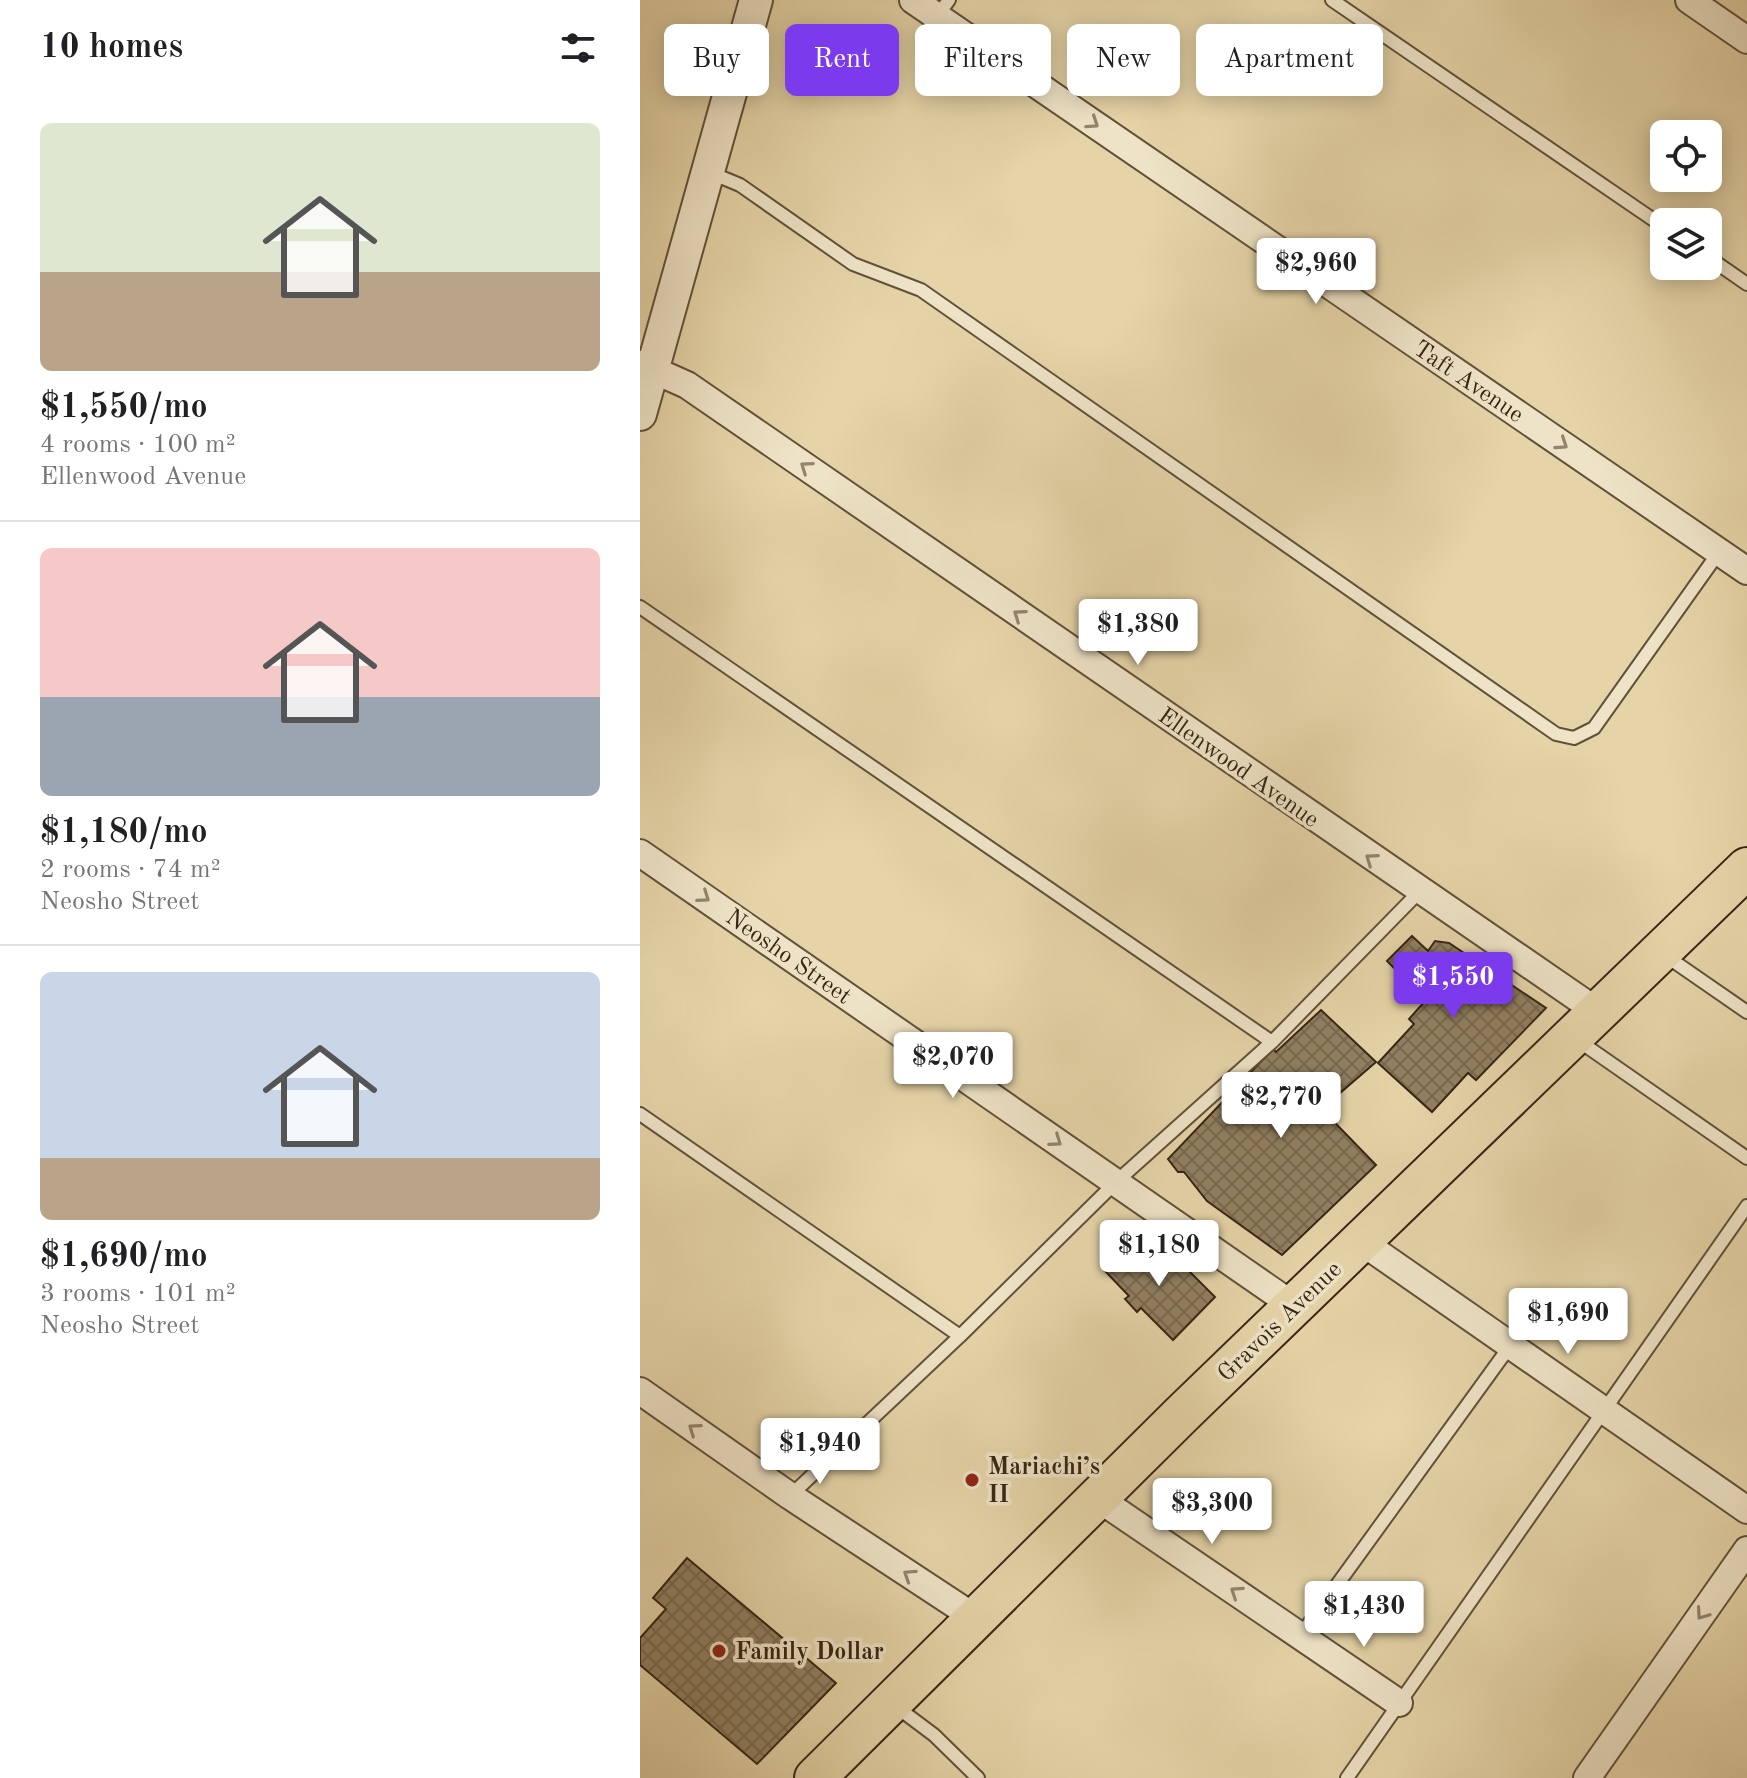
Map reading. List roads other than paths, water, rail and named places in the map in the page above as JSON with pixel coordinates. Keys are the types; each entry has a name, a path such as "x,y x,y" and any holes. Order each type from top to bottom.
{"main road":[{"name":"Gravois Avenue","path":"815,1778 1096,1497 1747,868"}],"street":[{"path":"640,414 646,366 708,172 756,0"},
{"name":"Taft Avenue","path":"913,0 943,8 1747,571"},
{"path":"1689,0 1747,40"},
{"name":"Ellenwood Avenue","path":"646,366 687,385 1419,892 1586,1025"},
{"name":"Neosho Street","path":"640,853 1294,1306"},
{"path":"1362,1242 1747,1510"},
{"path":"640,1391 790,1496 974,1617"},
{"path":"1096,1497 1399,1703"},
{"path":"1587,1778 1747,1550"}],"lane":[{"path":"1332,0 1650,217"},
{"path":"708,172 740,185 853,264 921,290 1556,734 1574,738 1594,728 1719,552"},
{"path":"1722,267 1747,284"},
{"path":"640,607 1272,1042"},
{"path":"790,1496 960,1336 1116,1182 1272,1042 1419,892"},
{"path":"1660,952 1747,1012"},
{"path":"1586,1025 1747,1158"},
{"path":"640,1114 960,1336"},
{"path":"1347,1778 1747,1206"},
{"path":"1300,1636 1510,1346"},
{"path":"892,1703 934,1735 978,1778"}],"place":[{"name":"Mariachi’s II","path":"972,1480"},
{"name":"Family Dollar","path":"719,1651"}]}
